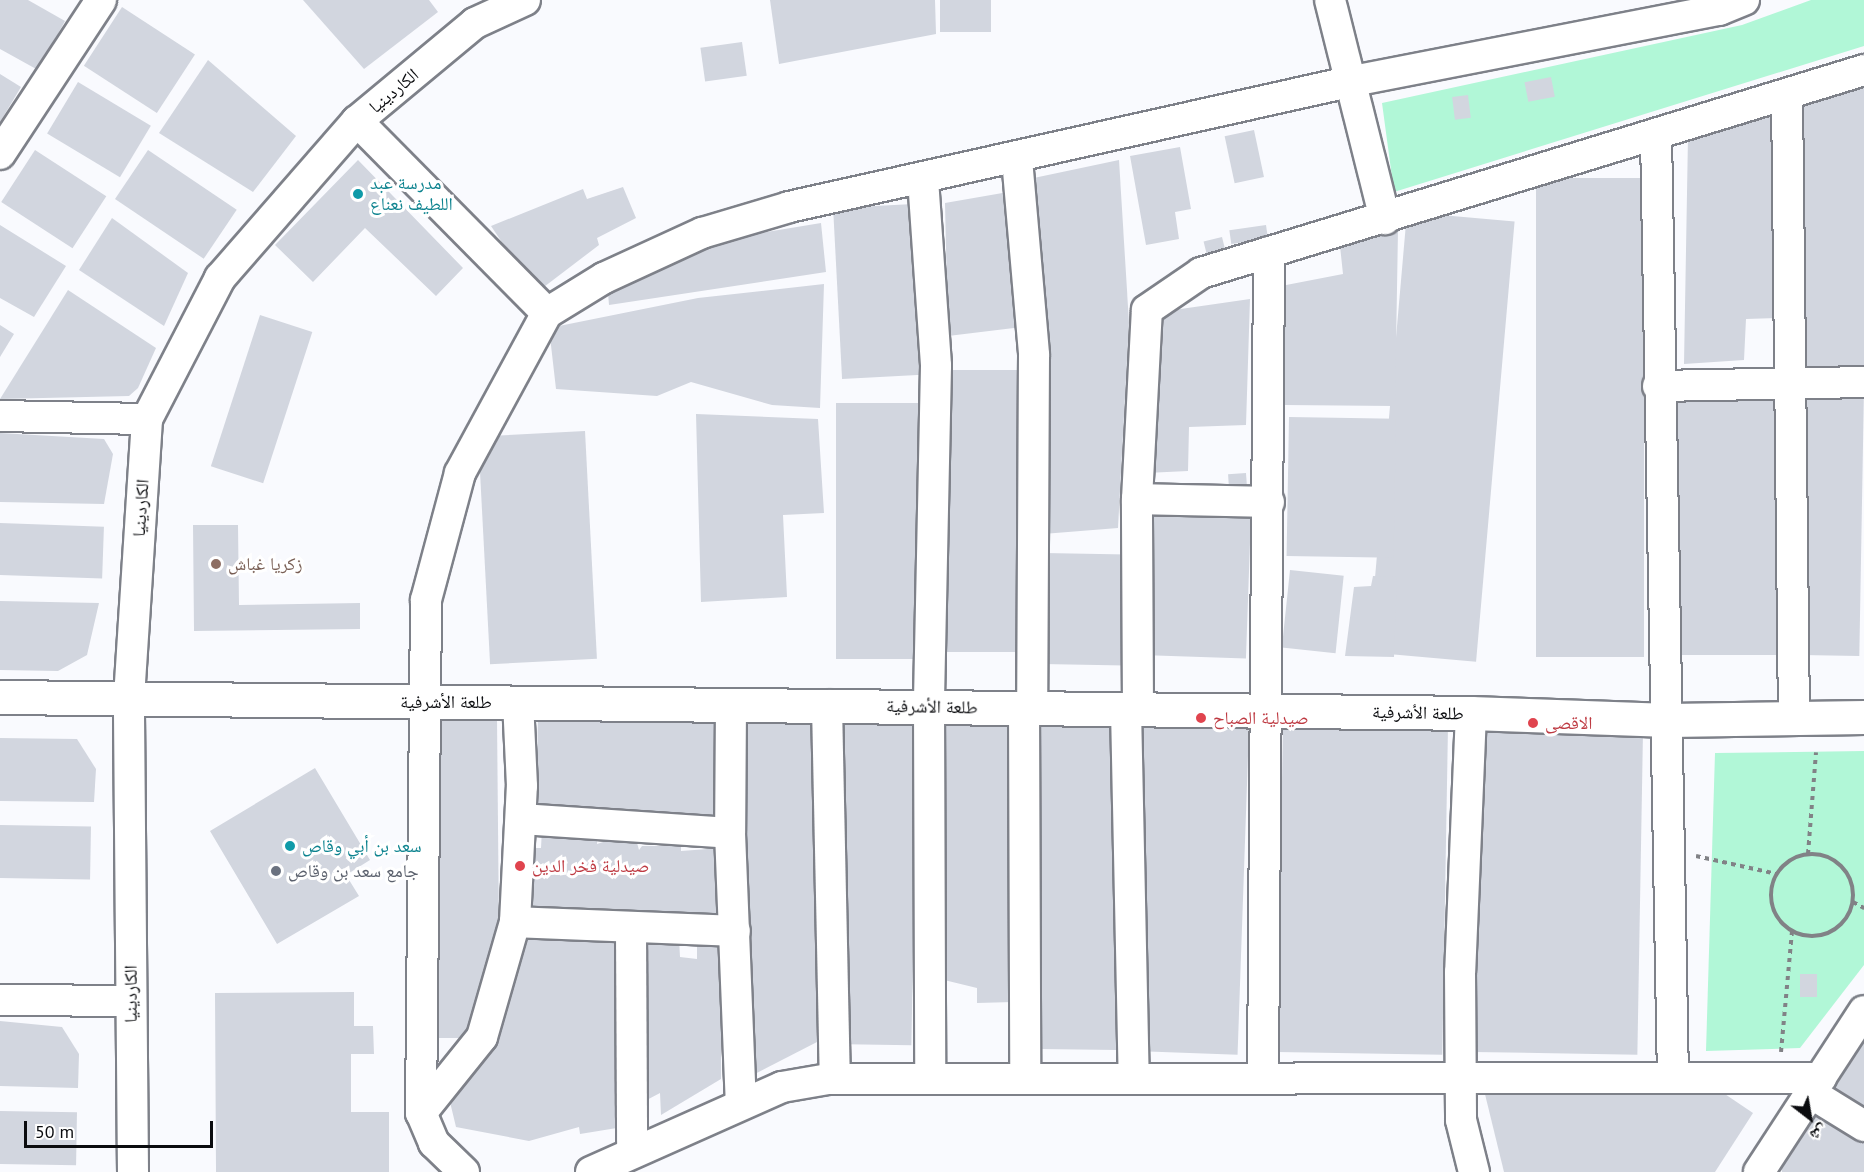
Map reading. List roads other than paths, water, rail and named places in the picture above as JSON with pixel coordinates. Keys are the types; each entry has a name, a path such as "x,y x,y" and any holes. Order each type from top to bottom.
{"main road":[{"name":"طلعة الأشرفية","path":"0,697 1471,713 1670,720 1864,717"}],"street":[{"path":"0,154 100,0"},
{"name":"الكاردينيا","path":"133,1172 129,698 147,419 220,278 357,121 475,23 525,0"},
{"path":"1330,0 1353,81 1385,219"},
{"path":"464,1172 434,1143 421,1113 426,600 441,532 484,421 547,313 604,278 702,233 923,179 1353,81 1719,10 1744,0"},
{"path":"1134,1076 1132,709 1137,499 1147,310 1201,273 1385,219 1864,70"},
{"path":"1787,94 1794,717"},
{"path":"357,121 547,313"},
{"path":"1656,134 1658,386 1670,720 1673,1078"},
{"path":"1017,159 1034,355 1025,1076"},
{"path":"923,179 936,366 929,707 930,1077"},
{"path":"1263,1077 1268,711 1269,252"},
{"path":"1658,386 1864,382"},
{"path":"0,416 147,419"},
{"path":"1137,499 1269,502"},
{"path":"421,1113 482,1037 515,922 521,819 518,702"},
{"path":"731,705 730,833 741,1104"},
{"path":"827,705 835,1079"},
{"path":"1471,713 1461,1120 1474,1172"},
{"path":"521,819 730,833"},
{"path":"515,922 631,931 735,932"},
{"path":"631,931 632,1152"},
{"path":"0,1000 131,1001"},
{"path":"1759,1172 1863,1015"},
{"path":"591,1172 741,1104 782,1088 835,1079 1025,1076 1782,1078 1815,1085 1864,1126"}],"place":[{"name":"مدرسة عبد اللطيف نعناع","path":"358,194"},
{"name":"زكريا غباش","path":"216,564"},
{"name":"صيدلية الصباح","path":"1201,718"},
{"name":"الاقصى","path":"1533,723"},
{"name":"سعد بن أبي وقاص","path":"290,846"},
{"name":"صيدلية فخر الدين","path":"520,866"},
{"name":"جامع سعد بن وقاص","path":"276,871"}]}
